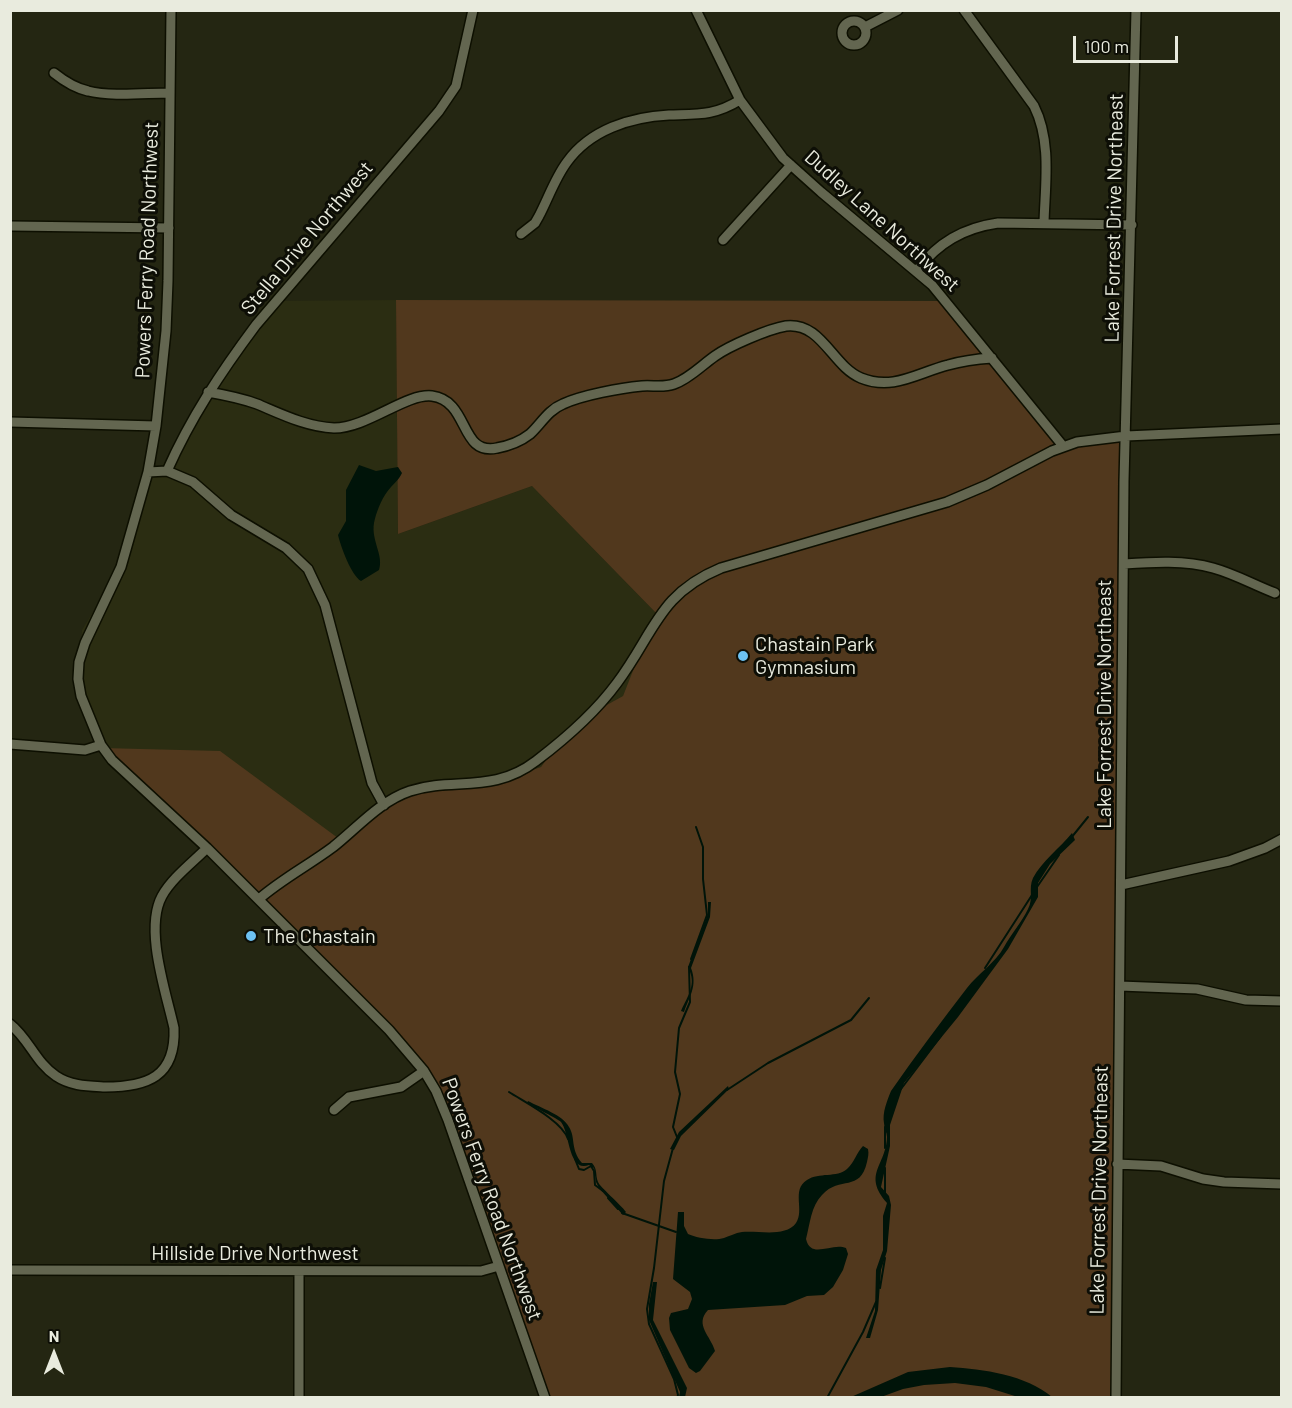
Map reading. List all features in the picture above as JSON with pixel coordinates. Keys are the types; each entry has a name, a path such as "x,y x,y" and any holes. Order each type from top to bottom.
{"street":[{"name":"Powers Ferry Road Northwest","path":"171,10 166,331 156,426 148,472 121,567 85,643 78,679 81,696 101,746 112,760 259,899 388,1030 424,1071 436,1091 448,1120 545,1398"},
{"name":"Stella Drive Northwest","path":"167,471 186,429 208,392 256,325 452,93 459,77 473,10"},
{"name":"Dudley Lane Northwest","path":"696,10 740,100 791,165 917,270 946,300 1063,446"},
{"path":"865,27 898,10"},
{"path":"964,10 1034,106 1039,117 1046,146 1044,223"},
{"name":"Lake Forrest Drive Northeast","path":"1116,1398 1124,564 1136,10"},
{"path":"54,73 69,84 88,92 170,93"},
{"path":"521,234 535,223 567,162 580,147 596,135 614,126 644,118 713,113 728,108 740,100"},
{"path":"723,240 791,165"},
{"path":"917,270 940,245 969,229 998,223 1132,225"},
{"path":"10,226 169,228"},
{"path":"208,392 242,399 301,421 333,428 358,424 418,398 435,397 446,401 455,409 472,442 491,449 523,439 550,411 565,403 637,387 663,387 674,384 725,350 783,327 798,327 812,332 848,370 878,383 901,382 949,364 992,358"},
{"path":"10,422 156,426"},
{"path":"259,899 332,848 384,805 400,795 418,789 498,780 517,773 535,762 602,701 628,669 665,607 688,585 704,575 721,568 947,502 987,485 1063,446 1090,439 1281,429"},
{"path":"148,472 167,471 193,482 231,515 286,548 308,569 324,605 372,783 384,805"},
{"path":"1124,564 1189,563 1213,568 1275,593"},
{"path":"10,744 85,750 101,746"},
{"path":"1121,885 1229,861 1256,852 1281,839"},
{"path":"10,1024 26,1039 44,1066 64,1080 76,1085 128,1087 141,1084 160,1073 171,1056 174,1028 154,939 156,910 168,886 207,848"},
{"path":"1120,986 1197,989 1246,1000 1281,1001"},
{"path":"334,1110 350,1097 401,1087 424,1071"},
{"path":"1117,1164 1161,1166 1203,1179 1224,1182 1281,1184"},
{"name":"Hillside Drive Northwest","path":"10,1270 481,1271 499,1266"},
{"path":"299,1271 299,1398"}],"shaded area":[{"path":"396,300 398,534 532,486 658,615 623,696 572,724 541,767 493,783 442,791 418,791 387,807 342,842 102,748 86,721 78,681 82,630 113,579 141,492 176,448 211,381 275,301"},
{"path":"396,300 947,301 1061,446 1124,430 1116,1397 540,1397 446,1115 423,1075 383,1020 102,748 220,751 342,841 387,807 418,791 442,791 493,783 541,767 572,724 623,696 651,625 658,615 532,486 398,534"},
{"path":"359,465 376,471 398,467 402,473 385,495 375,519 374,536 380,559 379,570 361,581 350,567 338,535 346,521 346,490"},
{"path":"1072,833 1075,840 1050,864 1038,883 1038,897 1008,949 958,1017 904,1083 890,1125 890,1146 881,1187 889,1196 891,1205 887,1251 881,1270 878,1310 870,1338 866,1338 875,1311 876,1270 883,1250 883,1216 887,1203 876,1185 876,1177 886,1147 884,1115 891,1091 967,988 1001,952 1028,909 1033,878 1041,866"},
{"path":"708,902 711,902 710,917 691,968 694,980 684,1012 681,1011 692,985 688,967 708,914"},
{"path":"728,1086 729,1089 681,1136 674,1150 670,1149 679,1132"},
{"path":"528,1101 557,1115 566,1123 571,1131 578,1158 582,1163 594,1165 598,1182 626,1212 623,1215 599,1188 594,1168 589,1165 582,1166 573,1158 561,1122 527,1103"},
{"path":"863,1146 868,1149 864,1171 854,1181 829,1189 818,1199 806,1239 812,1248 846,1248 848,1254 843,1270 833,1287 824,1295 807,1296 785,1305 708,1310 704,1315 703,1326 715,1351 700,1371 696,1373 689,1368 670,1330 669,1318 671,1313 688,1309 692,1299 690,1292 673,1279 678,1212 684,1212 684,1226 688,1234 701,1238 720,1239 742,1232 778,1232 791,1228 798,1218 802,1184 817,1176 843,1172"},
{"path":"653,1282 657,1282 653,1320 687,1388 685,1397 679,1397 680,1392 649,1320"},
{"path":"950,1367 1004,1374 1030,1383 1052,1397 1018,1397 986,1387 955,1383 924,1385 881,1397 851,1397 908,1372"}],"waterway":[{"path":"1071,838 1088,817"},
{"path":"691,959 707,915 703,879 703,847 696,827"},
{"path":"1037,887 1059,855"},
{"path":"985,968 1032,895"},
{"path":"677,1137 673,1127 680,1094 675,1072 679,1028 690,1002 689,967"},
{"path":"727,1090 768,1063 851,1020 869,998"},
{"path":"901,1089 941,1036"},
{"path":"509,1092 551,1119 568,1139"},
{"path":"885,1127 885,1148"},
{"path":"673,1148 664,1181 647,1309 649,1324 674,1379 677,1398"},
{"path":"575,1159 579,1169 584,1170 591,1166 594,1171 595,1185 603,1191"},
{"path":"885,1168 885,1193"},
{"path":"608,1198 618,1209"},
{"path":"622,1213 676,1232"},
{"path":"880,1288 885,1258"},
{"path":"827,1398 863,1332 876,1302"}],"place":[{"name":"Chastain Park Gymnasium","path":"743,656"},
{"name":"The Chastain","path":"251,936"}]}
